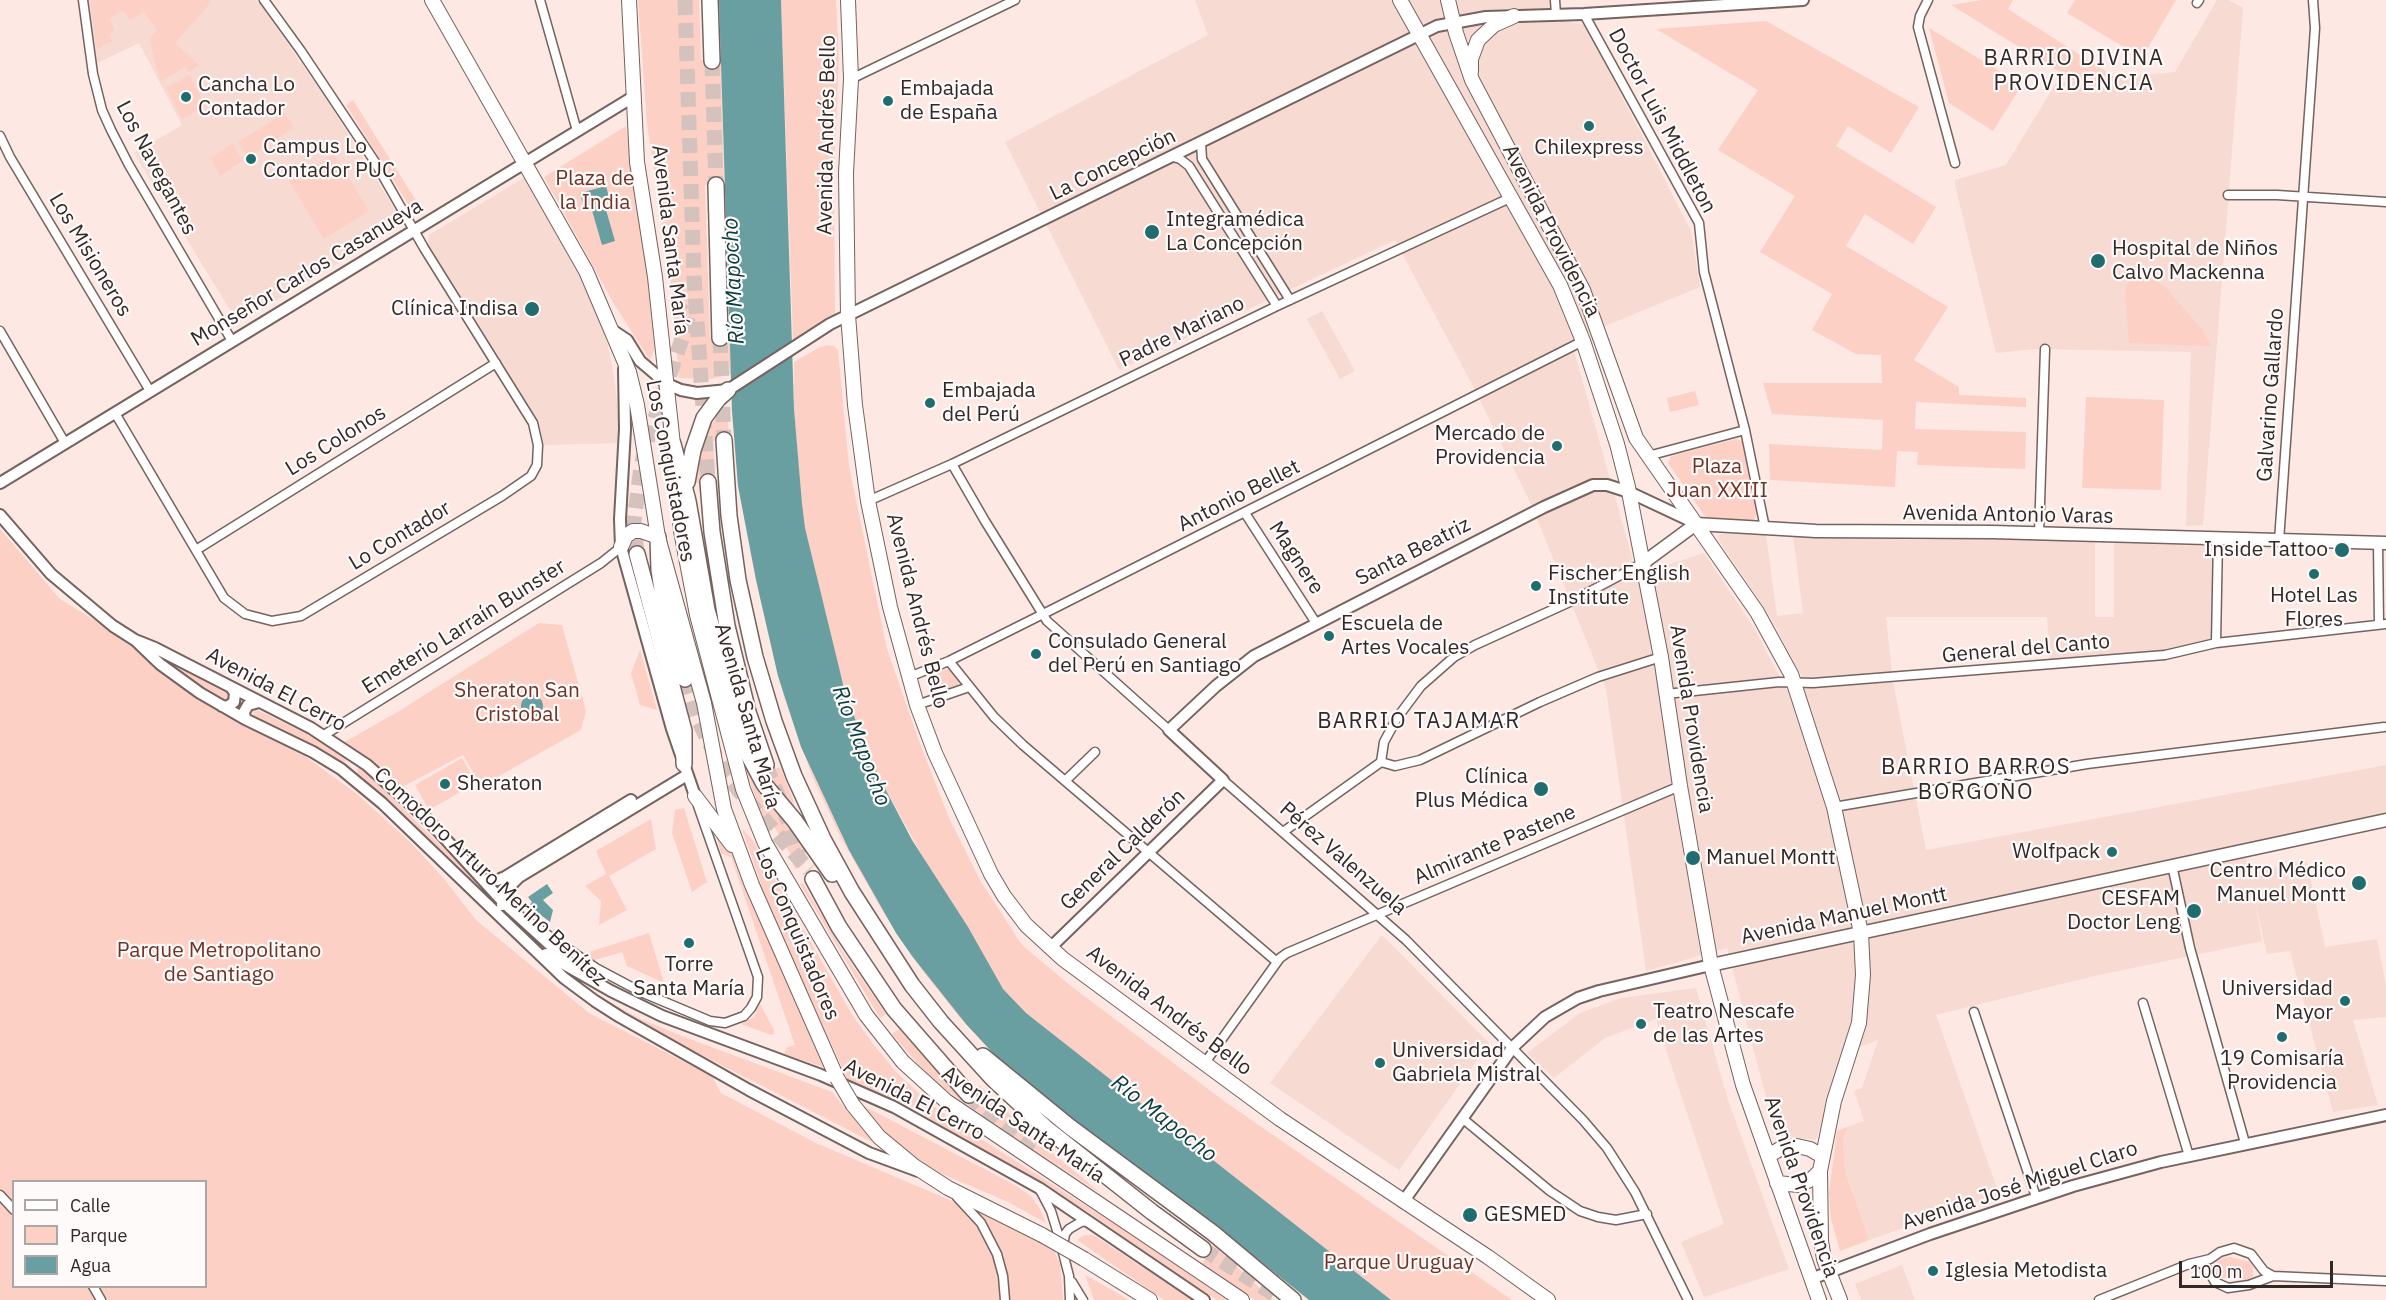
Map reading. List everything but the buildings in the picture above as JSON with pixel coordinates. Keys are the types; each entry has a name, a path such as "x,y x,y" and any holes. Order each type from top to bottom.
{"highway":[{"path":"710,0 712,61"},
{"path":"716,185 720,338"},
{"path":"686,490 693,450 704,418 728,390"},
{"path":"724,440 729,516 738,580 755,657 774,721 794,776 823,839 872,924 941,1022 993,1079 1026,1111 1152,1212 1203,1249"},
{"path":"673,444 686,490 707,610 743,740 752,764 764,784 795,821 836,880 872,924"},
{"path":"708,482 715,553 727,626 748,712 766,765"},
{"path":"658,537 659,570 664,603 685,679"},
{"path":"637,554 684,731 686,770"},
{"path":"813,879 839,927 878,987 907,1025 969,1095"},
{"path":"941,1022 1044,1107 1193,1217 1293,1300"},
{"path":"1258,1270 1283,1300"}],"main road":[{"name":"Los Conquistadores","path":"432,0 590,279 624,360 638,405 658,537 704,703 721,797 740,856 837,1078 853,1105 870,1127 890,1147 926,1174 948,1188 1042,1235 1150,1300"},
{"name":"Avenida Santa María","path":"629,0 638,162 653,258 681,531 713,680 743,789 757,825 774,860 866,1016 903,1062 946,1101 1242,1300"},
{"name":"Avenida Andrés Bello","path":"848,0 851,79 846,192 848,315 854,395 868,501 890,608 917,705 935,753 991,874 1016,913 1050,948 1280,1119 1548,1300"},
{"name":"Avenida Providencia","path":"1400,0 1560,285 1583,341 1617,444 1629,492 1661,657 1680,786 1711,965 1738,1068 1819,1300"},
{"path":"1448,0 1472,80 1583,290 1636,438 1757,612 1794,683 1834,807 1861,933 1863,975 1859,1023 1834,1101 1820,1171 1809,1181 1798,1185 1777,1183"},
{"path":"1472,80 1471,59 1478,40 1494,25 1514,16"},
{"path":"1643,563 1696,524"},
{"name":"Avenida Antonio Varas","path":"1696,524 1840,531 2382,543"},
{"path":"621,547 626,536 633,531 641,531 658,537"},
{"path":"695,796 740,856"},
{"name":"Avenida Manuel Montt","path":"1711,965 2386,820"},
{"path":"1768,1156 1780,1149 1793,1146 1807,1148 1822,1156"},
{"name":"Avenida Providencia","path":"1820,1171 1821,1241 1829,1272 1840,1300"}],"street":[{"name":"Los Navegantes","path":"83,0 93,74 102,110 129,165 232,341"},
{"name":"Lo Contador","path":"115,413 224,598 233,607 260,619 288,620 302,616 502,496 531,476 537,465 539,454 533,423 414,231 375,162 264,0"},
{"path":"540,0 577,131"},
{"path":"851,79 1015,0"},
{"path":"1555,0 1556,15"},
{"name":"La Concepción","path":"728,390 848,315 1173,157 1420,33 1453,21 1803,0"},
{"path":"1928,0 1920,16 1918,27 1955,163"},
{"name":"Galvarino Gallardo","path":"2279,541 2315,28 2313,0"},
{"name":"Doctor Luis Middleton","path":"1584,14 1699,223 1704,272 1745,430 1765,528"},
{"name":"Monseñor Carlos Casanueva","path":"0,483 633,97"},
{"name":"Los Misioneros","path":"0,136 10,157 150,391"},
{"path":"1201,143 1200,153 1210,172 1290,300"},
{"path":"1173,157 1185,162 1198,180 1277,306"},
{"path":"1198,180 1200,171 1210,172"},
{"path":"2228,195 2303,196 2386,202"},
{"name":"Padre Mariano","path":"868,501 952,464 1277,306 1512,197"},
{"path":"612,330 627,340 640,361 667,384 696,393 728,390"},
{"path":"0,331 65,443"},
{"name":"Antonio Bellet","path":"909,677 949,661 1583,341"},
{"path":"2039,534 2045,349"},
{"name":"Los Conquistadores","path":"624,360 625,429 620,519 621,547 686,770 758,977 758,990 752,1008 739,1020 725,1023"},
{"name":"Los Colonos","path":"196,550 496,363"},
{"path":"1648,456 1745,430"},
{"name":"Pérez Valenzuela","path":"952,464 1042,614 1053,628 1423,956 1598,1137 1627,1179 1647,1214 1688,1300"},
{"name":"Santa Beatriz","path":"1169,730 1216,686 1254,656 1584,488 1602,484 1629,492 1696,524"},
{"name":"Magnere","path":"1245,513 1316,623"},
{"name":"Avenida El Cerro","path":"0,515 67,589 135,640 324,735 367,765 429,821 503,902 586,977"},
{"path":"2216,642 2218,539"},
{"path":"2382,543 2382,624"},
{"name":"Emeterio Larraín Bunster","path":"324,735 601,563 621,547"},
{"path":"1282,832 1381,762 1384,742 1397,718 1421,686 1454,657 1495,635 1574,600 1643,563"},
{"name":"General del Canto","path":"1666,694 1779,682 1937,674 2165,655 2216,642 2382,624"},
{"name":"Comodoro Arturo Merino Benítez","path":"135,640 160,664 222,706 313,752 341,769 382,803 578,989 620,1017 714,1071 852,1144 893,1163 926,1174"},
{"path":"1381,762 1395,766 1420,760 1540,702 1598,677 1661,657"},
{"path":"949,661 1010,733 1276,962"},
{"path":"222,706 227,707 234,702 236,693 231,687"},
{"path":"917,705 969,687"},
{"path":"245,719 244,712 248,705 259,702"},
{"path":"1834,807 2087,764 2385,726"},
{"path":"1065,782 1095,752"},
{"path":"502,919 503,902 508,888 519,877 651,797 686,770"},
{"name":"General Calderón","path":"1050,948 1223,780"},
{"name":"Almirante Pastene","path":"1204,1064 1276,962 1287,953 1680,786"},
{"path":"483,880 498,880 633,799 651,797"},
{"path":"2172,866 2190,948 2245,1143"},
{"name":"Avenida El Cerro","path":"521,918 626,985 701,1018 725,1023"},
{"name":"Avenida El Cerro","path":"523,938 562,964 662,1016 821,1075 894,1107 1039,1188 1204,1300"},
{"name":"Avenida Manuel Montt","path":"1403,1202 1513,1047 1545,1017 1578,998 1627,983 1711,965"},
{"path":"2143,1003 2189,1156"},
{"path":"1974,1012 2036,1197"},
{"name":"Avenida José Miguel Claro","path":"1811,1279 2036,1197 2104,1177 2245,1143 2386,1115"},
{"path":"1462,1118 1550,1191 1580,1211 1616,1220 1647,1214"},
{"path":"948,1188 981,1223 997,1254 1003,1276 1005,1300"},
{"path":"1039,1188 1051,1211 1062,1250 1069,1276 1070,1300"},
{"path":"0,1195 12,1208"},
{"path":"1062,1250 1065,1234 1069,1229 1081,1222 1089,1221"},
{"path":"2099,1300 2189,1264 2210,1259 2226,1249 2242,1249 2251,1254 2264,1271 2273,1276"},
{"path":"2200,1262 2215,1282 2228,1288 2249,1285 2273,1276 2386,1281"},
{"path":"1069,1276 1083,1300"}],"shaded area":[{"name":"Campus Lo Contador PUC","path":"88,0 257,0 327,100 404,224 238,323 134,153 182,125 139,43 97,63"},
{"path":"1195,0 1551,0 1552,19 1585,25 1691,231 1700,287 1571,340 1637,575 1704,553 1754,628 1786,689 1893,682 1926,850 2386,765 2386,827 2246,858 2249,873 2307,861 2325,947 2377,939 2386,986 2386,1017 2353,1020 2378,1105 2333,1112 2290,951 2267,954 2255,901 2262,941 2094,976 1936,1015 1999,1194 1869,1240 1845,1171 1843,1140 1847,1127 1864,1121 1854,1091 1862,1088 1878,1040 1844,1053 1816,1140 1776,1135 1727,948 1646,971 1606,689 1531,504 1473,386 1395,240 1119,370 1005,142 1208,35"},
{"name":"Hospital de Niños Calvo Mackenna","path":"2217,0 2228,0 2243,8 2203,525 2186,526 2191,352 2036,349 1996,353 1955,180 2006,165 2056,83 2175,72"},
{"name":"Clínica Indisa","path":"525,177 579,275 600,321 614,376 621,443 544,445 538,421 428,244 429,235"},
{"path":"1322,311 1355,371 1340,379 1307,319"},
{"path":"1720,534 1766,535 1777,616 1803,613 1793,536 1925,540 1961,537 2095,542 2095,617 2114,617 2114,543 2205,546 2213,553 2211,637 2165,651 2050,660 2047,617 1886,617 1892,673 1806,679 1801,675 1771,618 1720,542 1718,536"},
{"name":"Universidad Gabriela Mistral","path":"1382,935 1489,1043 1399,1170 1270,1083"},
{"path":"1696,988 1728,1100 1789,1269 1704,1297 1681,1242 1724,1224 1656,1019 1605,1038 1554,1078 1527,1053 1580,1013 1621,998"},
{"path":"1902,1265 1915,1300 1861,1300 1855,1284"}],"green space":[{"path":"90,0 210,0 211,2 175,43 199,65 189,72 185,67 161,81 150,38 157,30 144,12 130,20 123,10 109,19 115,30 110,34 112,41 97,49"},
{"path":"638,0 699,0 701,60 721,61 724,185 705,185 710,338 730,338 731,374 711,379 679,378 671,285 647,124"},
{"path":"781,0 836,0 839,59 834,173 835,317 793,341"},
{"path":"1982,0 2013,0 2008,9 2116,78 2076,82 1951,5"},
{"path":"2075,0 2176,0 2142,58 2067,13"},
{"path":"1766,21 1919,107 1891,153 1848,126 1836,146 1936,207 1913,244 1865,214 1846,246 1948,307 1914,360 1959,387 1959,395 2026,398 2026,407 1916,402 1915,429 2026,432 2025,469 1917,465 1918,452 1897,451 1895,487 1770,480 1769,444 1882,450 1883,420 1772,414 1763,383 1882,383 1881,355 1856,354 1812,330 1832,294 1760,252 1795,196 1718,150 1758,90 1656,29"},
{"path":"1929,28 2022,85 1993,131 1949,103"},
{"name":"Cancha Lo Contador","path":"189,75 206,106 182,119 166,88"},
{"path":"353,100 422,210 415,215 346,105"},
{"path":"285,113 294,128 247,157 238,142"},
{"name":"Plaza de la India","path":"626,126 646,263 655,348 650,360 614,304 544,177"},
{"path":"232,143 242,161 220,176 211,158"},
{"path":"334,154 369,211 324,239 289,181"},
{"path":"2137,275 2150,276 2164,286 2201,328 2211,346 2129,343 2125,289 2130,278"},
{"name":"Parque Uruguay","path":"834,346 838,350 849,466 887,649 949,818 981,882 1022,945 1071,986 1224,1101 1512,1300 1316,1300 1127,1163 1004,1065 960,1018 922,970 883,912 841,838 812,776 784,697 750,549 789,365 801,495 794,409 794,362 820,347","holes":["808,540 836,659 853,716 879,777 930,870 886,799 858,736 832,654"]},
{"path":"1695,391 1699,405 1670,412 1667,398"},
{"path":"2086,397 2164,400 2161,490 2082,488"},
{"path":"727,408 729,438 713,441 716,483 694,483 697,461 709,428 716,417"},
{"name":"Plaza Juan XXIII","path":"1736,439 1742,441 1757,513 1753,522 1711,520 1706,518 1668,463 1671,456"},
{"name":"Parque Metropolitano de Santiago","path":"0,529 60,599 128,641 202,701 306,757 357,794 411,843 445,880 476,920 589,1013 712,1076 721,1093 816,1143 1025,1232 1054,1250 1060,1264 1063,1300 0,1300"},
{"name":"Sheraton San Cristobal","path":"539,623 562,625 586,711 581,730 481,786 463,755 400,788 343,743 399,711"},
{"path":"148,648 233,694 230,703 196,683"},
{"path":"640,650 657,710 640,705 631,673"},
{"path":"943,669 951,670 958,677 959,685 941,694 935,693 931,691 928,682 930,677"},
{"path":"254,711 259,711 320,740 348,757 342,765 253,720"},
{"name":"Sheraton","path":"462,758 476,783 429,810 415,785"},
{"path":"358,764 498,902 496,904 357,773"},
{"path":"780,767 793,799 795,812 764,774"},
{"path":"746,770 759,791 803,841 807,858 799,868 795,869 793,864 795,862 774,826 771,823 766,824 763,819"},
{"path":"684,808 707,882 692,892 672,833 675,810"},
{"path":"651,819 656,849 609,876 627,910 599,925 601,901 585,886 606,874 596,851"},
{"path":"742,829 752,839 851,1013 898,1074 931,1104 959,1125 1124,1230 1227,1300 1217,1300 1088,1212 941,1126 913,1107 848,1080 787,948 763,890"},
{"path":"716,836 731,850 823,1067 784,1054 787,1047 795,1045 731,857 721,853"},
{"path":"803,883 843,952 886,1014 880,1018 800,884"},
{"path":"649,933 664,983 627,966 622,952 595,960 591,959 589,952"},
{"path":"598,996 641,1019 682,1036 832,1092 874,1143 639,1023"},
{"path":"760,1004 774,1034 771,1035 741,1024 754,1017"},
{"path":"899,1029 964,1099 979,1085 1037,1140 1103,1195 1001,1129 939,1085 892,1034"},
{"path":"862,1105 1013,1184 1031,1196 1046,1223 1008,1202 926,1167 904,1152 883,1132"},
{"path":"1847,1127 1843,1140 1845,1171 1869,1240 1840,1251 1831,1219 1829,1192 1837,1131"},
{"path":"1084,1235 1093,1235 1193,1300 1164,1300 1077,1240"},
{"path":"1214,1246 1273,1300 1255,1300 1202,1264"},
{"path":"2230,1257 2250,1262 2253,1267 2253,1277 2244,1282 2219,1277 2216,1274 2216,1263 2223,1258"},
{"path":"1085,1275 1098,1282 1129,1300 1094,1300"}],"water":[{"name":"Río Mapocho","path":"719,0 781,0 794,409 805,528 844,688 879,777 912,840 968,927 1003,989 1026,1013 1391,1300 1309,1300 1211,1222 1097,1140 1005,1066 966,1024 912,956 896,933 849,850 801,747 778,676 738,486 732,411"},
{"path":"606,186 610,201 604,203 615,241 602,245 591,207 584,208 580,193"},
{"path":"528,695 536,695 543,702 543,710 536,717 528,717 521,710 521,702"},
{"path":"547,884 553,893 543,900 553,910 550,922 529,906 532,902 528,897"}],"tunnel":[{"path":"685,0 694,277 708,482"},
{"path":"712,61 716,185"},
{"path":"637,554 634,522 641,466 691,306"},
{"path":"720,338 724,440"},
{"path":"685,679 697,718 720,765 739,791 809,870"},
{"path":"766,765 801,854"},
{"path":"969,1095 1033,1153"},
{"path":"1203,1249 1283,1300"}],"place":[{"name":"Cancha Lo Contador","path":"186,97"},
{"name":"Embajada de España","path":"888,101"},
{"name":"Chilexpress","path":"1589,126"},
{"name":"Campus Lo Contador PUC","path":"251,159"},
{"name":"Integramédica La Concepción","path":"1152,232"},
{"name":"Hospital de Niños Calvo Mackenna","path":"2098,261"},
{"name":"Clínica Indisa","path":"532,309"},
{"name":"Embajada del Perú","path":"930,403"},
{"name":"Mercado de Providencia","path":"1557,446"},
{"name":"Inside Tattoo","path":"2342,550"},
{"name":"Hotel Las Flores","path":"2314,574"},
{"name":"Fischer English Institute","path":"1536,586"},
{"name":"Escuela de Artes Vocales","path":"1329,636"},
{"name":"Consulado General del Perú en Santiago","path":"1036,654"},
{"name":"Sheraton","path":"445,784"},
{"name":"Clínica Plus Médica","path":"1541,789"},
{"name":"Wolfpack","path":"2112,852"},
{"name":"Manuel Montt","path":"1693,858"},
{"name":"Centro Médico Manuel Montt","path":"2359,883"},
{"name":"CESFAM Doctor Leng","path":"2194,911"},
{"name":"Torre Santa María","path":"689,943"},
{"name":"Universidad Mayor","path":"2345,1001"},
{"name":"Teatro Nescafe de las Artes","path":"1641,1024"},
{"name":"19 Comisaría Providencia","path":"2282,1037"},
{"name":"Universidad Gabriela Mistral","path":"1380,1063"},
{"name":"GESMED","path":"1470,1215"},
{"name":"Iglesia Metodista","path":"1933,1271"}],"district":[{"name":"BARRIO DIVINA PROVIDENCIA","path":"2074,72"},
{"name":"BARRIO TAJAMAR","path":"1419,722"},
{"name":"BARRIO BARROS BORGOÑO","path":"1976,780"}]}
